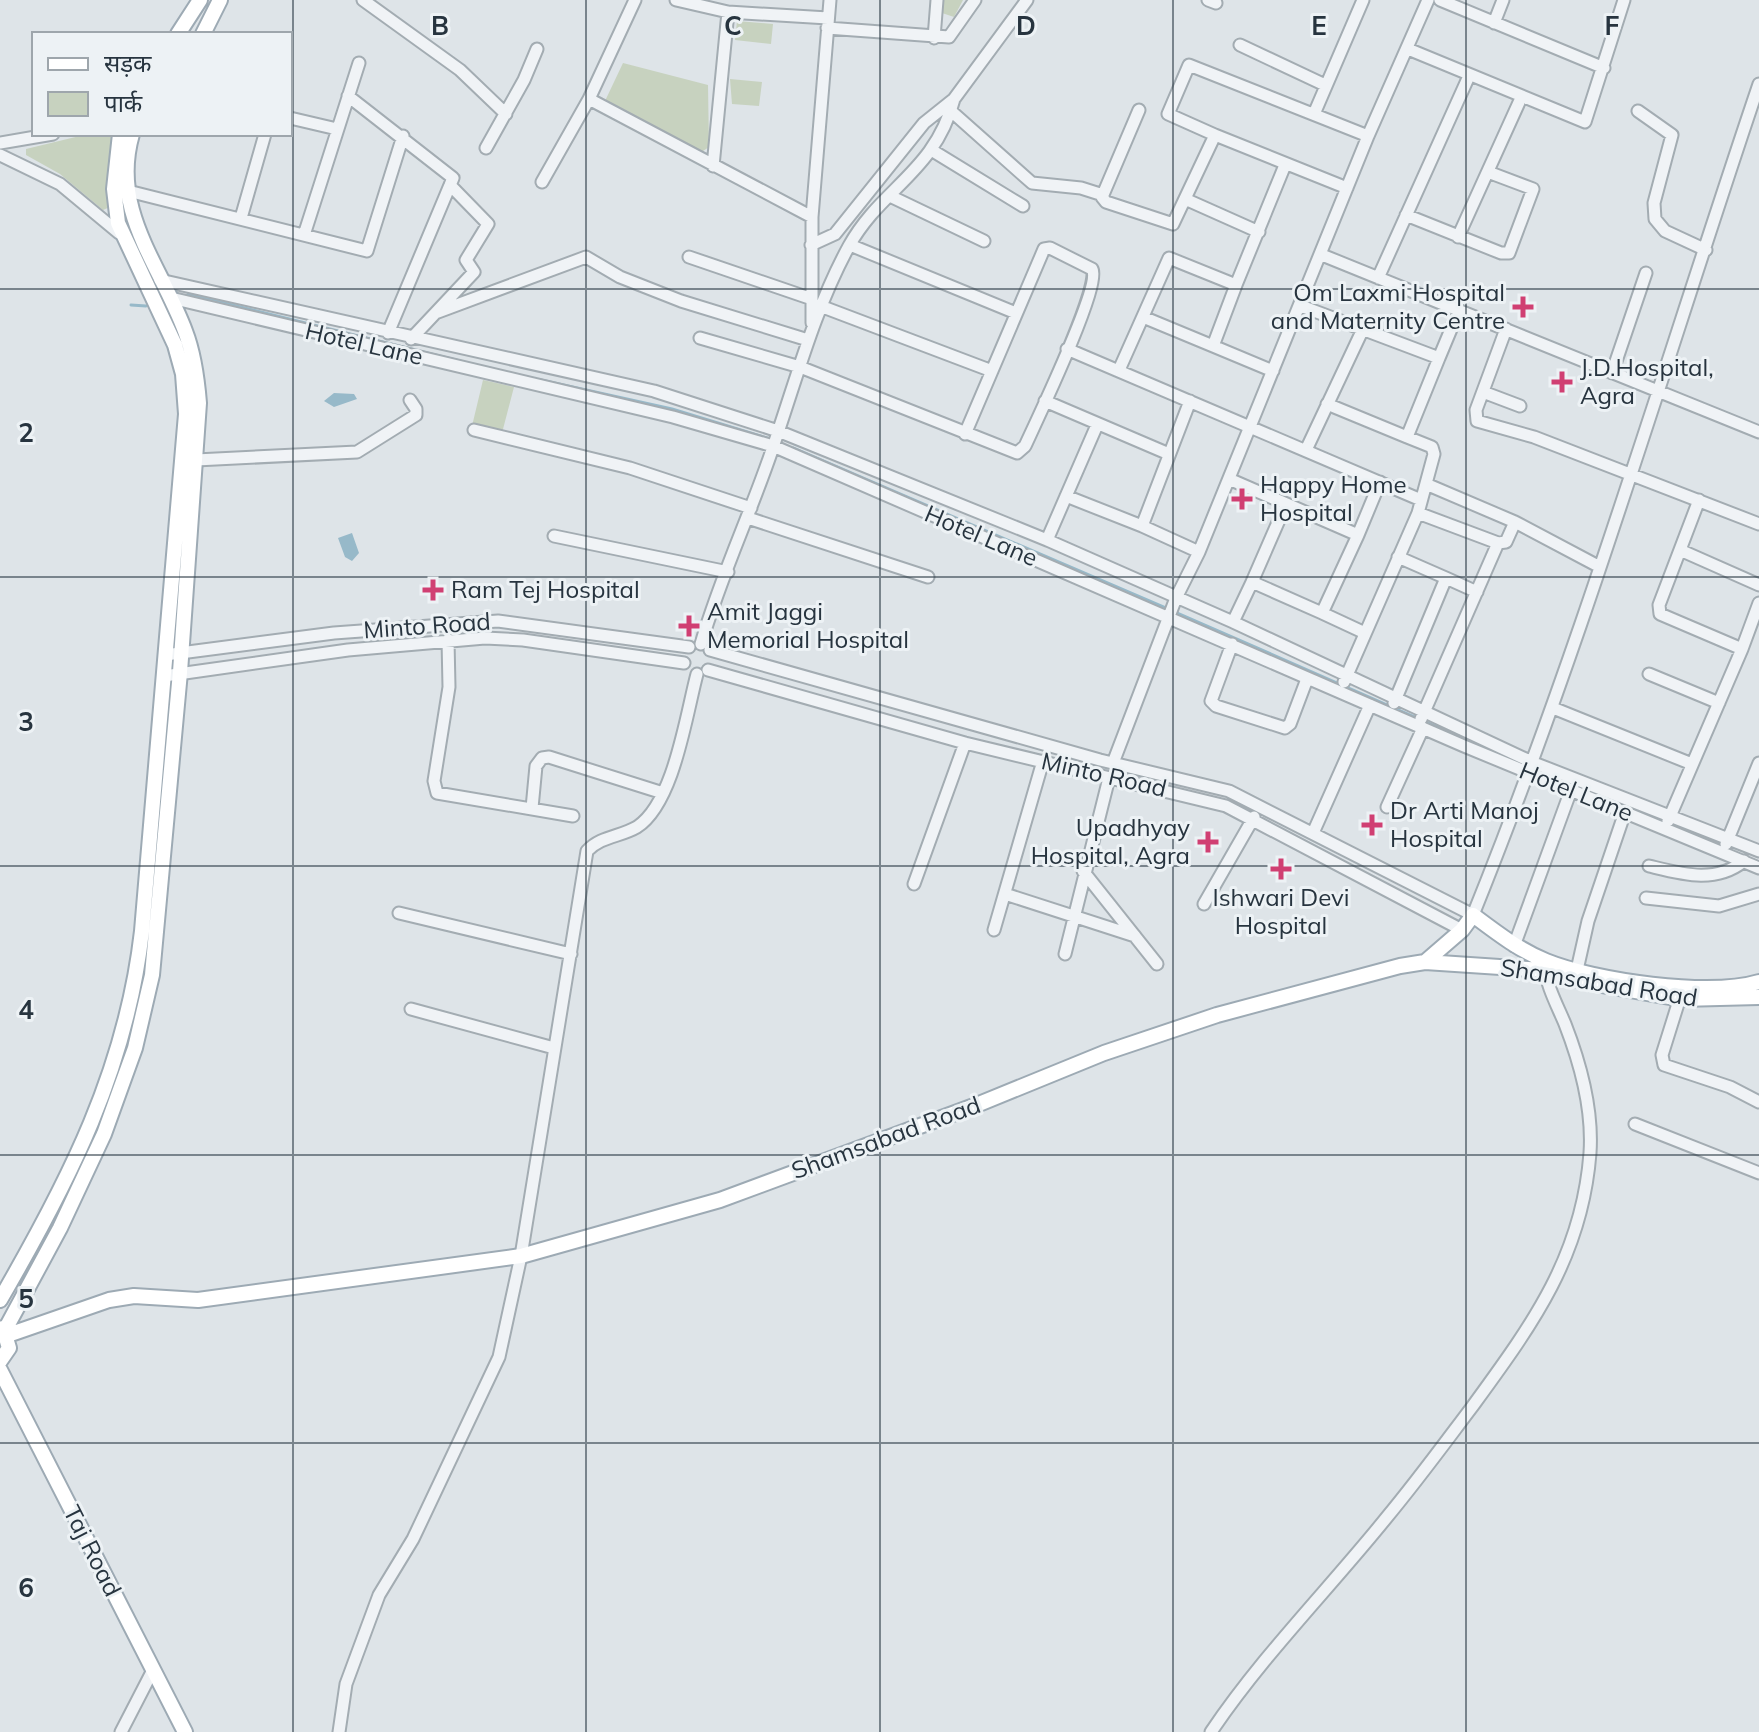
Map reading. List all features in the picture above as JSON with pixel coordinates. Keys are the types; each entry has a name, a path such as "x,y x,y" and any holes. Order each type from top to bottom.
{"main road":[{"path":"179,32 200,0"},
{"path":"204,32 220,0"},
{"path":"0,1300 69,1178 95,1118 125,1024 142,931 186,414 183,374 163,313 118,223 114,189 120,136"},
{"path":"0,1361 9,1348 4,1330 83,1182 124,1083 138,1036 156,952 199,403 195,365 171,298 130,213 128,191 132,136"},
{"path":"1425,962 1462,930 1473,915"},
{"name":"Minto Road","path":"1473,915 1545,966"},
{"name":"Shamsabad Road","path":"4,1330 109,1300 134,1296 198,1300 521,1256 720,1200 974,1106 1104,1053 1217,1015 1425,962 1545,966 1682,993 1759,982"},
{"name":"Shamsabad Road","path":"1545,966 1614,989 1759,997"},
{"name":"Taj Road","path":"0,1370 185,1732"}],"street":[{"path":"363,0 460,70 506,114"},
{"path":"542,182 589,99 635,0"},
{"path":"676,0 728,12 934,38 953,35 975,0"},
{"path":"702,672 684,663 700,647 750,513 811,327 812,217 830,0"},
{"path":"934,38 937,0"},
{"path":"811,327 850,245 933,151 953,105 1027,0"},
{"path":"1314,114 1363,0"},
{"path":"1113,763 1176,598 1199,552 1368,136 1430,0 1604,68"},
{"path":"1494,23 1503,0"},
{"path":"1408,49 1585,122 1624,0"},
{"path":"713,166 728,12"},
{"path":"1240,45 1325,85"},
{"path":"486,148 537,49"},
{"path":"304,235 359,63"},
{"path":"1347,188 1285,165 1168,114 1189,65 1368,136"},
{"path":"1378,278 1469,76"},
{"path":"1473,915 1533,767 1661,392 1759,84"},
{"path":"348,96 450,173 450,185 388,333"},
{"path":"1458,237 1521,98"},
{"path":"589,99 812,217"},
{"path":"953,105 1032,183 1081,188 1103,195"},
{"path":"811,245 835,234 924,123 953,105"},
{"path":"1139,110 1103,195 1106,202 1172,225 1215,135"},
{"path":"1638,111 1672,135 1654,203 1655,219 1665,231 1706,250"},
{"path":"292,118 337,129"},
{"path":"0,143 41,136"},
{"path":"241,218 264,136"},
{"path":"128,191 367,251 403,136"},
{"path":"933,151 1023,206"},
{"path":"0,155 60,184 106,219 125,239"},
{"path":"1213,346 1285,165"},
{"path":"1406,215 1505,254 1512,250 1533,189 1488,172"},
{"path":"411,339 474,272 466,260 488,224 450,185"},
{"path":"892,197 984,241"},
{"path":"1185,199 1259,232"},
{"path":"850,245 1016,313"},
{"path":"700,338 800,367 965,434 1012,452 1021,451 1094,282 1092,269 1050,248 1044,249 965,434"},
{"path":"1322,255 1759,432"},
{"path":"438,312 586,257 620,277 681,301 808,340"},
{"path":"689,257 812,299"},
{"path":"1119,370 1169,258 1236,285"},
{"path":"1612,373 1646,273"},
{"name":"Hotel Lane","path":"160,280 411,339 654,391 778,431 1047,540 1233,622 1533,767 1571,790 1625,812 1668,822"},
{"name":"Hotel Lane","path":"171,298 673,417 773,446 1389,714 1533,767"},
{"path":"1301,306 1439,358"},
{"path":"823,307 992,371"},
{"path":"1407,437 1459,310"},
{"path":"1143,317 1273,371"},
{"path":"354,341 357,326"},
{"path":"1306,450 1363,329"},
{"path":"1506,329 1474,417 1477,421 1534,437 1759,524"},
{"path":"1067,349 1380,482 1419,506 1498,543 1506,542 1515,522"},
{"path":"516,380 520,361"},
{"path":"1483,392 1520,406"},
{"path":"196,460 357,452 416,415 410,400"},
{"path":"1045,401 1169,454"},
{"path":"1142,526 1190,401"},
{"path":"1327,404 1434,450 1419,506 1340,692"},
{"path":"1047,540 1097,425"},
{"path":"474,430 630,468 928,577"},
{"path":"1229,479 1358,535"},
{"path":"1322,613 1380,482"},
{"path":"1426,484 1515,522 1600,567"},
{"path":"1066,496 1199,552"},
{"path":"1699,500 1659,605 1660,614 1742,649"},
{"path":"1233,622 1286,504"},
{"path":"554,536 728,572"},
{"path":"1387,807 1423,713 1498,543"},
{"path":"1680,550 1759,585"},
{"path":"1398,557 1477,592"},
{"path":"1389,714 1446,578"},
{"path":"1252,582 1365,633"},
{"path":"1668,822 1759,603"},
{"name":"Minto Road","path":"165,655 343,632 498,621 700,647 1113,763 1229,791 1473,915"},
{"path":"343,632 346,650"},
{"path":"448,640 449,687 434,787 448,797 573,816"},
{"name":"Minto Road","path":"164,676 346,650 448,640 523,640 684,663"},
{"path":"1232,644 1212,692 1211,701 1216,706 1285,728 1290,724 1307,679"},
{"path":"339,1732 346,1684 374,1606 413,1539 499,1357 521,1256 587,851 595,842 637,827 656,809 702,672 713,660 700,647"},
{"name":"Minto Road","path":"702,672 965,743 1198,797 1254,817 1462,930"},
{"path":"1649,674 1719,703"},
{"path":"1313,833 1370,705"},
{"path":"1553,708 1692,764"},
{"path":"914,884 965,743"},
{"path":"532,808 536,766 542,758 549,757 663,793"},
{"path":"994,930 1043,761"},
{"path":"1725,845 1755,784 1759,763"},
{"path":"1533,767 1725,845 1759,851"},
{"path":"1065,954 1083,871 1109,778"},
{"path":"1514,946 1571,790"},
{"path":"1577,970 1591,910 1625,812"},
{"path":"1204,904 1254,817"},
{"path":"1725,845 1744,861 1759,868"},
{"path":"1649,866 1710,877 1730,872 1744,861"},
{"path":"1083,871 1157,964"},
{"path":"1005,894 1135,936"},
{"path":"1646,898 1719,906 1759,894"},
{"path":"399,913 571,954"},
{"path":"1211,1732 1248,1681 1387,1518 1459,1426 1535,1322 1566,1257 1583,1202 1590,1152 1589,1108 1576,1054 1545,966"},
{"path":"1682,993 1662,1055 1664,1065 1730,1087 1759,1102"},
{"path":"411,1009 554,1048"},
{"path":"1635,1124 1759,1173"},
{"path":"121,1732 153,1670"}],"green space":[{"path":"943,0 963,0 954,17 942,13"},
{"path":"737,21 773,24 771,44 735,40"},
{"path":"623,63 708,85 709,147 700,153 605,101"},
{"path":"730,79 762,82 759,106 732,104"},
{"path":"80,136 113,136 108,167 110,207 103,210 60,174 26,155 26,149"},
{"path":"483,380 514,387 502,433 472,426"}],"water":[{"path":"334,393 354,394 357,399 334,407 324,401"},
{"path":"352,533 359,553 352,561 345,557 338,538"}],"waterway":[{"path":"188,294 464,362"},
{"path":"131,305 146,306"},
{"path":"541,380 672,409 767,438"},
{"path":"793,448 1168,609"},
{"path":"1175,612 1417,718"},
{"path":"1424,721 1527,766"}],"place":[{"name":"Om Laxmi Hospital and Maternity Centre","path":"1523,307"},
{"name":"J.D.Hospital, Agra","path":"1562,382"},
{"name":"Happy Home Hospital","path":"1242,499"},
{"name":"Ram Tej Hospital","path":"433,590"},
{"name":"Amit Jaggi Memorial Hospital","path":"689,626"},
{"name":"Dr Arti Manoj Hospital","path":"1372,825"},
{"name":"Upadhyay Hospital, Agra","path":"1208,842"},
{"name":"Ishwari Devi Hospital","path":"1281,869"}]}
